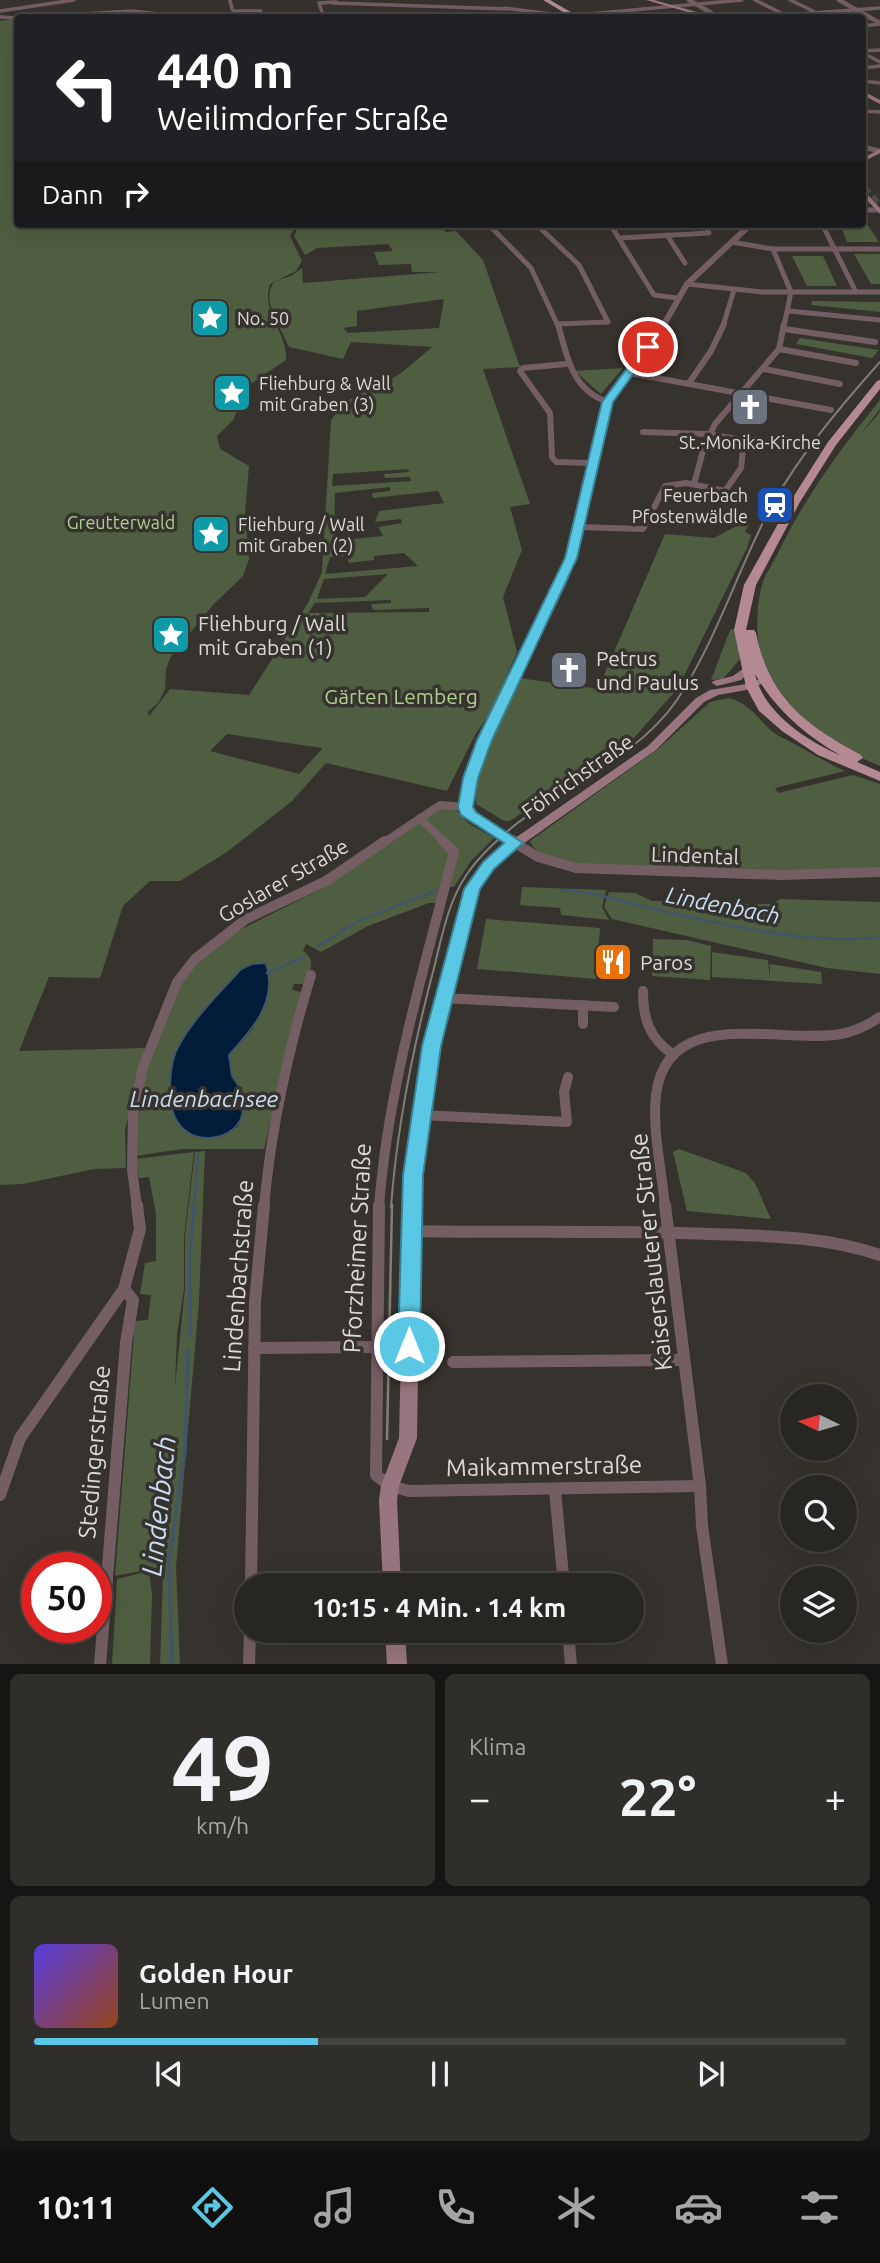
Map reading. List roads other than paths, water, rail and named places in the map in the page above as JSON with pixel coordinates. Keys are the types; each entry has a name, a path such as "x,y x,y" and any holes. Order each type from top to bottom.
{"main road":[{"path":"546,0 573,14"},
{"path":"648,0 706,14"},
{"path":"866,196 879,211"},
{"path":"755,683 747,670 740,637 741,619 750,585 832,444 880,383"},
{"path":"760,570 750,636 760,702 776,719 812,745 850,766 880,776"},
{"name":"Föhrichstraße","path":"661,741 698,694 717,683 730,681 747,670"},
{"path":"730,681 755,683 773,693 805,727 844,751 880,768"},
{"path":"720,690 755,683"},
{"path":"720,690 760,702"},
{"name":"Föhrichstraße","path":"515,843 661,741 704,698 720,690"},
{"path":"391,1573 388,1512 390,1486 408,1438 410,1231 420,1115 443,998 472,889 488,865 515,843"},
{"path":"395,1643 397,1664"}],"street":[{"path":"0,10 21,0"},
{"path":"0,10 74,0"},
{"path":"230,0 233,14"},
{"path":"322,12 319,3 341,0"},
{"path":"383,0 477,6 481,0"},
{"path":"689,0 711,14"},
{"path":"672,6 742,0"},
{"path":"755,0 784,14 880,8"},
{"path":"790,0 816,12"},
{"path":"839,0 865,14"},
{"path":"333,3 461,6 543,14"},
{"path":"333,3 339,7 389,11"},
{"path":"382,14 402,4"},
{"path":"596,14 660,5"},
{"path":"63,14 120,9 179,14"},
{"path":"643,9 650,13"},
{"path":"232,10 261,10"},
{"path":"381,14 389,11"},
{"path":"492,228 527,263 558,324 566,364 590,395 608,402"},
{"path":"539,228 579,265 608,322 558,324"},
{"path":"613,228 654,295 677,298"},
{"path":"620,237 709,233 707,228"},
{"path":"515,843 475,820 466,807 477,758 559,587 578,527 608,402 662,327 687,284 747,228"},
{"path":"824,228 856,292"},
{"path":"667,235 685,263"},
{"path":"731,242 773,249 880,249"},
{"path":"694,484 711,433 741,391 764,369 779,349 791,292 773,249"},
{"path":"687,284 734,290 880,292"},
{"path":"689,383 722,335 734,290"},
{"path":"789,311 880,320"},
{"path":"784,328 875,342"},
{"path":"779,349 856,363"},
{"path":"566,364 523,368 520,371 550,413 552,457 556,462 592,463"},
{"path":"764,369 839,384"},
{"path":"629,373 741,391 831,410"},
{"path":"578,527 643,529 661,489 671,484 694,484 725,491 731,487 747,444 744,440 711,433 643,432"},
{"name":"Goslarer Straße","path":"0,1495 20,1438 124,1289 140,1229 132,1169 134,1115 143,1067 177,982 195,959 246,919 326,881 419,818 447,803 466,807"},
{"name":"Pforzheimer Straße","path":"390,1486 381,1481 374,1465 378,1221 390,1110 454,852 419,818"},
{"name":"Lindental","path":"515,843 538,857 576,868 782,875 880,872"},
{"name":"Lindenbachstraße","path":"251,1573 254,1348 269,1152 296,1024 311,975"},
{"path":"642,991 643,1018 650,1036 672,1054 699,1039 725,1033 838,1036 859,1032 880,1017"},
{"path":"443,998 614,1007"},
{"path":"583,1005 583,1024"},
{"name":"Kaiserslauterer Straße","path":"672,1054 657,1084 656,1101 667,1232 700,1486 702,1526 722,1664"},
{"path":"420,1115 568,1122 564,1092 568,1077"},
{"path":"410,1231 667,1232 801,1237 840,1242 880,1255"},
{"name":"Stedingerstraße","path":"100,1664 126,1343 133,1300 124,1289"},
{"path":"254,1348 376,1347"},
{"path":"453,1362 683,1360"},
{"name":"Maikammerstraße","path":"390,1486 409,1491 700,1486"},
{"path":"555,1490 563,1573"},
{"path":"249,1664 250,1643"},
{"path":"569,1643 571,1664"}],"water":[{"name":"Lindenbachsee","path":"266,963 269,990 266,1002 247,1035 229,1055 232,1076 240,1088 238,1096 243,1111 238,1124 228,1133 214,1138 198,1137 184,1130 174,1115 170,1087 175,1054 198,1017 241,969 252,964"}],"waterway":[{"name":"Lindenbach","path":"316,947 361,920 436,890"},
{"name":"Lindenbach","path":"562,890 600,895 687,917 771,933 828,939 880,937"},
{"name":"Lindenbach","path":"267,973 304,957"},
{"name":"Lindenbach","path":"194,1207 198,1155"},
{"name":"Lindenbach","path":"190,1336 190,1257 194,1205"},
{"name":"Lindenbach","path":"172,1664 169,1560 185,1451 188,1350"}],"tunnel":[{"path":"866,191 880,206"}],"tram line":[{"path":"391,1207 397,1146 413,1057 443,932 460,885 483,854 515,825 622,754 661,720 677,700 704,653 760,529 783,486 822,431 880,362"},
{"path":"387,1439 392,1205"}],"place":[{"name":"No. 50","path":"210,318"},
{"name":"Fliehburg & Wall mit Graben (3)","path":"232,393"},
{"name":"St.-Monika-Kirche","path":"750,407"},
{"name":"Feuerbach Pfostenwäldle","path":"775,505"},
{"name":"Fliehburg / Wall mit Graben (2)","path":"211,534"},
{"name":"Fliehburg / Wall mit Graben (1)","path":"171,635"},
{"name":"Petrus und Paulus","path":"569,670"},
{"name":"Paros","path":"613,962"}],"park label":[{"name":"Greutterwald","path":"121,522"},
{"name":"Gärten Lemberg","path":"401,696"}]}
